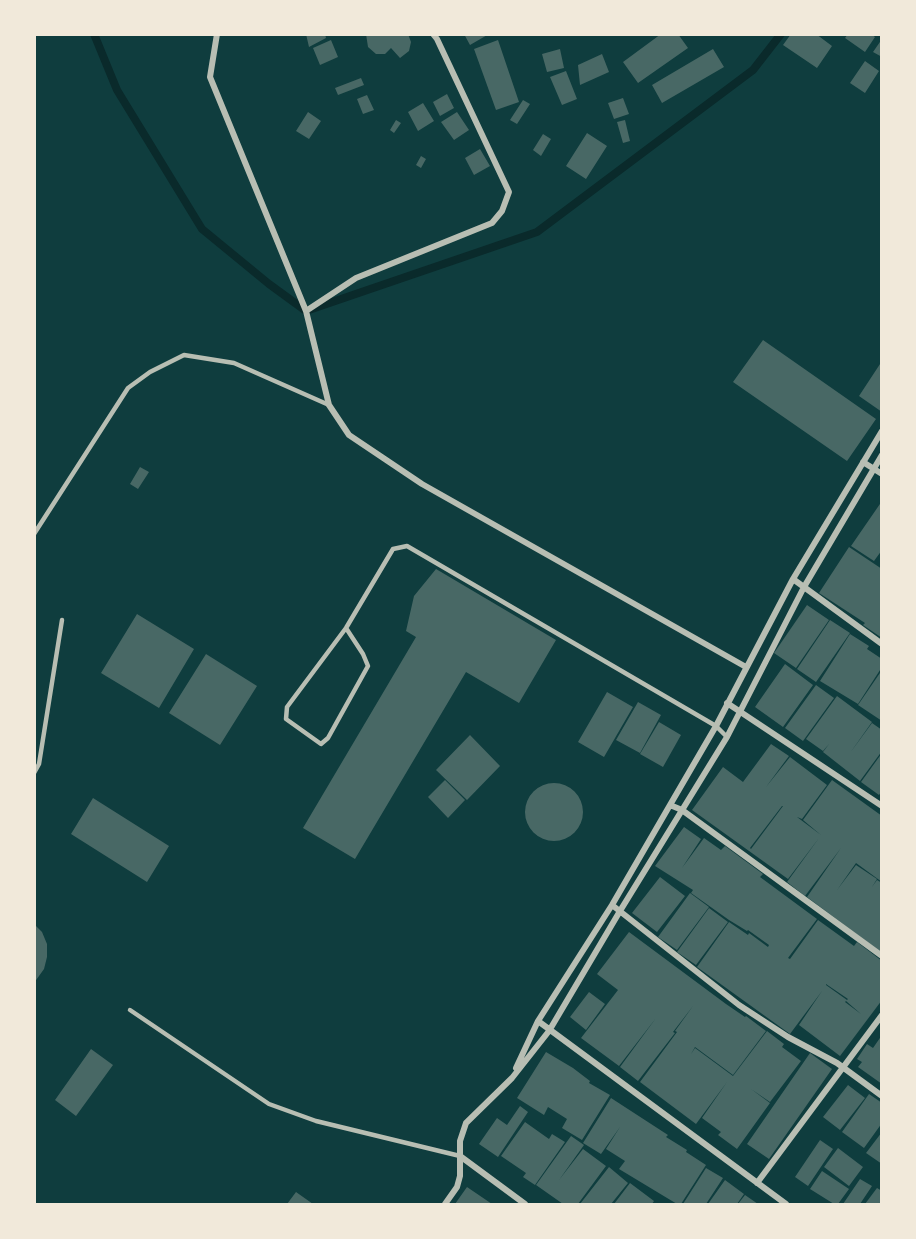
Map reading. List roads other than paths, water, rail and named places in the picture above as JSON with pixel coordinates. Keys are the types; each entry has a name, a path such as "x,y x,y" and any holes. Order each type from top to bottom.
{"street":[{"path":"217,34 210,77 306,311 329,405 349,435 422,484 746,667"},
{"path":"306,311 356,278 492,223 502,211 509,192 433,34"},
{"path":"512,1078 538,1021 612,905 716,726 793,579 882,431"},
{"path":"446,1204 457,1187 460,1176 460,1141 466,1123 512,1078 549,1031 727,737 804,587 882,455"},
{"path":"862,462 882,474"},
{"path":"793,579 882,644"},
{"path":"727,703 882,806"},
{"path":"670,805 682,810 882,956"},
{"path":"612,905 739,1005 788,1037 843,1067 882,1096"},
{"path":"757,1183 882,1015"},
{"path":"538,1021 786,1204"},
{"path":"460,1156 525,1204"}],"lane":[{"path":"34,534 128,388 150,372 184,355 234,363 329,405"},
{"path":"346,628 368,666 328,738 321,744 286,719 287,706 346,628 393,549 407,546 716,726 727,737"},
{"path":"34,772 39,764 62,620"},
{"path":"130,1010 269,1104 316,1121 460,1156"}],"waterway":[{"path":"94,34 117,90 202,229 306,311 537,232 753,70 781,34"}]}
